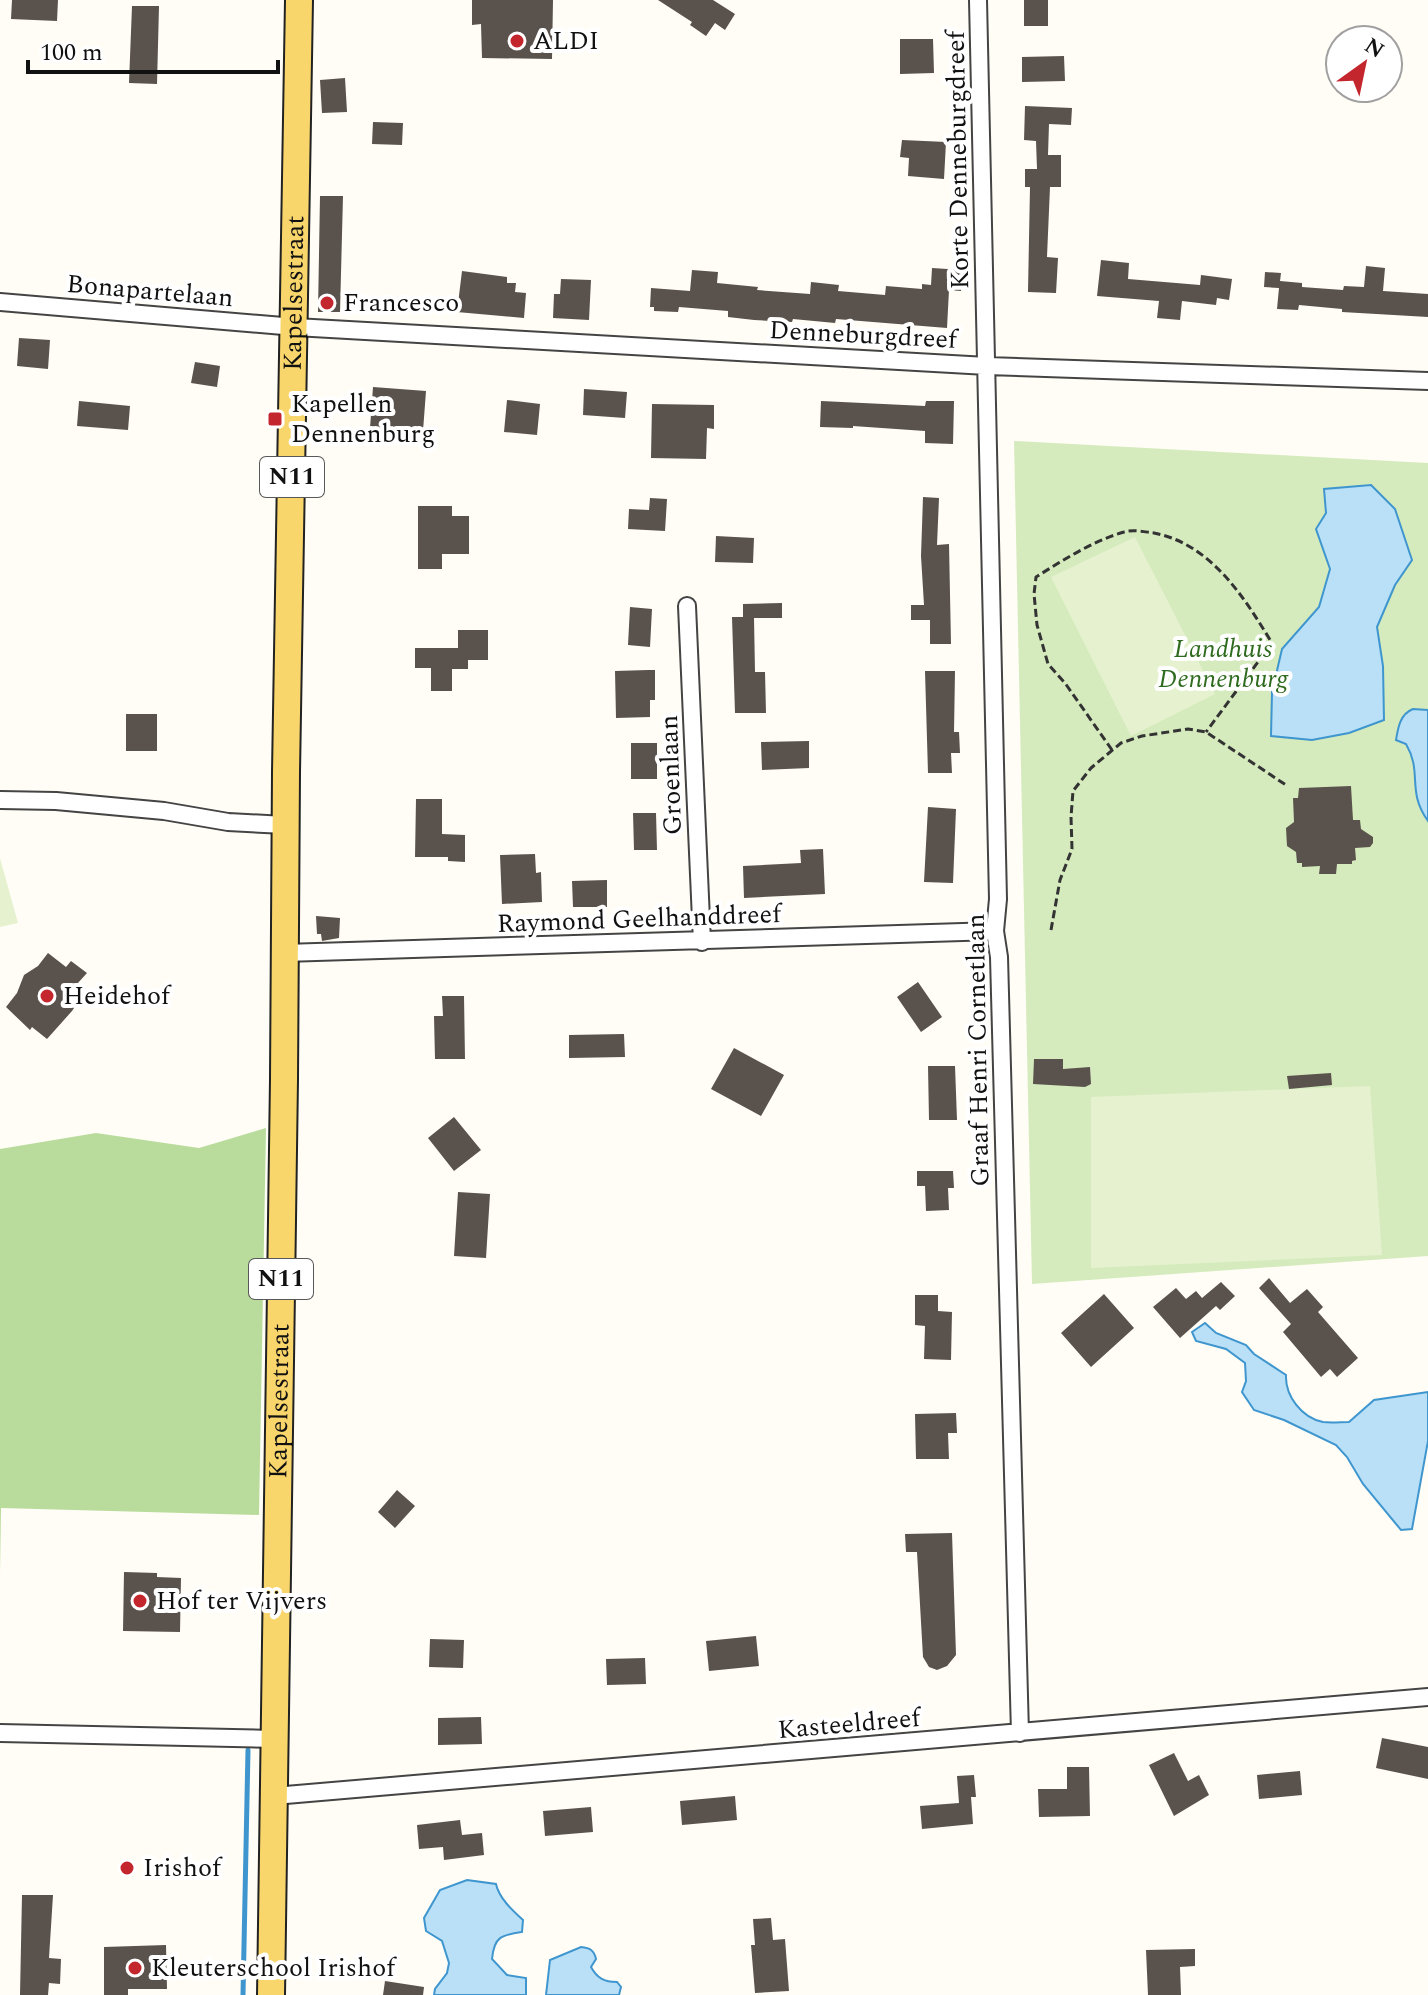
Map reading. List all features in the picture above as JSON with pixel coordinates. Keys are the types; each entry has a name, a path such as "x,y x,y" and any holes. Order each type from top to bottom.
{"main road":[{"name":"Kapelsestraat","path":"271,1995 285,825 299,0"}],"street":[{"name":"Korte Denneburgdreef","path":"978,0 987,366"},
{"name":"Bonapartelaan","path":"0,302 295,327"},
{"name":"Denneburgdreef","path":"295,327 987,366 1428,381"},
{"name":"Graaf Henri Cornetlaan","path":"987,366 998,899 995,931 1000,989 1020,1733"},
{"name":"Groenlaan","path":"687,606 702,942"},
{"path":"0,800 72,802 164,811 228,822 285,825"},
{"name":"Raymond Geelhanddreef","path":"284,953 995,931"},
{"name":"Kasteeldreef","path":"274,1796 1428,1697"},
{"path":"0,1733 275,1739"}],"path":[{"path":"1112,750 1048,664 1037,625 1034,594 1036,577 1069,556 1126,531 1175,537 1216,566 1242,595 1272,643 1206,732"},
{"path":"1051,930 1060,880 1072,849 1073,791 1091,768 1121,743 1142,736 1188,729 1206,732 1286,785"}],"green space":[{"name":"Landhuis Dennenburg","path":"1014,441 1428,463 1428,1256 1032,1284"},
{"path":"1135,537 1215,694 1131,736 1051,577"},
{"path":"0,858 18,923 0,927"},
{"path":"1370,1086 1382,1255 1091,1268 1091,1097"},
{"path":"266,1128 259,1515 1,1508 0,1574 0,1149 96,1133 199,1148"}],"water":[{"path":"1371,485 1395,509 1412,560 1395,585 1377,627 1383,666 1384,720 1349,733 1312,740 1271,736 1272,692 1282,649 1319,607 1330,569 1316,529 1326,513 1324,489"},
{"path":"1413,709 1428,710 1428,821 1418,800 1411,754 1406,744 1396,740 1402,718"},
{"path":"1205,1323 1216,1333 1246,1345 1286,1375 1288,1391 1296,1405 1315,1420 1349,1422 1374,1400 1428,1392 1428,1441 1412,1529 1401,1530 1336,1445 1284,1420 1254,1410 1242,1392 1246,1381 1245,1363 1226,1349 1196,1341 1192,1332"},
{"path":"467,1880 496,1884 503,1899 523,1920 522,1932 497,1941 492,1959 507,1975 526,1978 526,1995 434,1995 447,1973 449,1963 442,1941 426,1931 424,1918 440,1890"},
{"path":"581,1947 594,1953 596,1959 591,1967 601,1979 617,1982 621,1987 619,1995 546,1995 550,1960"}],"building":[{"path":"12,0 58,0 57,21 11,19"},
{"name":"ALDI","path":"472,0 553,0 552,59 482,58 481,24 472,25"},
{"path":"658,0 713,0 735,14 725,30 715,23 706,36 690,25 692,22"},
{"path":"1024,0 1048,0 1048,26 1024,26"},
{"path":"132,6 159,6 157,84 129,83"},
{"path":"900,39 933,39 934,73 900,74"},
{"path":"1064,56 1065,81 1022,82 1022,57"},
{"path":"345,78 347,112 322,113 320,80"},
{"path":"1025,106 1072,108 1071,125 1049,124 1048,155 1061,155 1061,187 1050,187 1047,257 1058,258 1056,293 1028,292 1030,187 1025,187 1025,169 1037,169 1036,141 1024,140"},
{"path":"373,122 403,123 402,145 372,144"},
{"path":"902,140 946,142 944,179 908,176 909,158 900,157"},
{"path":"320,196 343,196 340,312 318,312"},
{"path":"1101,260 1129,263 1128,279 1200,285 1201,275 1232,279 1229,300 1217,298 1216,305 1182,301 1180,320 1157,318 1159,301 1097,296"},
{"path":"1366,266 1385,268 1383,291 1428,294 1428,317 1342,312 1342,309 1299,305 1298,310 1277,309 1279,288 1264,287 1265,272 1281,273 1280,281 1302,283 1302,287 1343,290 1344,286 1364,287"},
{"path":"932,268 963,270 961,291 949,290 947,328 836,319 835,323 793,319 792,322 754,320 728,317 728,311 679,307 678,312 654,311 654,307 650,307 651,288 690,291 692,270 718,272 717,283 758,287 757,290 810,294 811,282 839,285 838,291 885,295 886,286 922,289 922,284 931,285"},
{"path":"462,271 507,277 507,283 516,283 515,292 526,293 524,318 457,312"},
{"path":"561,279 591,280 589,320 553,318 554,294 560,294"},
{"path":"19,338 50,340 48,369 17,366"},
{"path":"195,362 220,366 217,387 191,383"},
{"path":"373,387 426,391 423,431 370,428"},
{"path":"584,389 627,392 625,418 583,415"},
{"path":"507,400 540,404 537,435 504,432"},
{"path":"79,401 130,406 128,430 77,426"},
{"path":"821,401 925,406 926,401 954,401 953,444 925,443 925,431 820,427"},
{"path":"652,404 714,405 714,429 707,428 706,459 651,458"},
{"path":"923,497 939,498 937,545 949,544 951,644 930,644 930,620 911,620 911,605 924,605 921,556"},
{"path":"650,498 667,499 665,531 628,529 629,509 649,510"},
{"path":"418,506 452,506 452,516 469,516 469,554 442,554 442,569 418,569"},
{"path":"716,536 754,538 753,563 715,562"},
{"path":"782,603 782,618 754,618 755,672 765,672 766,713 735,713 732,617 743,617 743,604"},
{"path":"630,607 652,609 650,647 628,645"},
{"path":"458,630 488,630 488,660 468,660 468,669 452,669 452,691 431,691 431,668 415,668 415,648 458,648"},
{"path":"655,670 655,700 650,700 650,717 616,718 615,671"},
{"path":"925,671 955,671 954,732 959,732 960,753 951,753 952,773 928,773"},
{"path":"126,714 157,714 157,751 126,751"},
{"path":"809,741 809,768 762,770 761,742"},
{"path":"631,743 657,743 657,779 631,779"},
{"path":"1351,786 1353,820 1360,820 1361,829 1373,837 1373,843 1370,847 1355,848 1356,860 1352,864 1337,864 1336,874 1319,874 1320,866 1302,867 1302,863 1297,863 1296,852 1287,846 1286,828 1294,822 1293,798 1298,798 1299,788"},
{"path":"416,799 442,799 442,834 465,835 465,862 448,861 448,857 415,857"},
{"path":"928,807 956,809 953,883 924,882"},
{"path":"633,813 656,813 657,850 634,850"},
{"path":"823,849 825,894 744,898 743,866 801,863 800,850"},
{"path":"535,854 536,873 541,872 542,902 502,904 500,855"},
{"path":"607,880 607,907 573,907 572,881"},
{"path":"316,916 340,918 339,938 322,941 321,934 317,934"},
{"name":"Heidehof","path":"48,953 66,967 71,961 87,973 77,984 80,999 47,1039 32,1027 30,1030 6,1007 17,993 24,975 38,966"},
{"path":"918,982 942,1017 921,1032 897,997"},
{"path":"442,996 464,996 465,1059 435,1059 434,1016 443,1016"},
{"path":"624,1034 625,1057 569,1058 569,1035"},
{"path":"734,1048 784,1075 761,1116 711,1089"},
{"path":"1034,1059 1063,1059 1063,1069 1090,1067 1091,1084 1085,1087 1033,1084"},
{"path":"928,1066 955,1066 957,1120 929,1120"},
{"path":"1331,1073 1332,1085 1289,1089 1287,1076"},
{"path":"454,1117 481,1150 454,1171 428,1138"},
{"path":"917,1171 953,1171 954,1188 948,1188 949,1210 926,1211 925,1186 917,1186"},
{"path":"458,1192 490,1194 486,1258 454,1256"},
{"path":"1269,1278 1290,1303 1307,1289 1323,1307 1318,1312 1358,1358 1337,1377 1330,1369 1321,1377 1283,1332 1291,1324 1259,1288"},
{"path":"1221,1282 1235,1296 1220,1310 1216,1306 1180,1338 1153,1307 1176,1288 1186,1299 1196,1291 1202,1298"},
{"path":"1104,1294 1134,1328 1091,1367 1061,1333"},
{"path":"915,1295 938,1295 938,1311 952,1312 951,1360 924,1359 925,1326 915,1325"},
{"path":"956,1413 957,1433 948,1433 949,1459 916,1459 915,1414"},
{"path":"397,1490 415,1506 395,1528 378,1512"},
{"path":"952,1533 956,1655 947,1666 937,1670 929,1667 923,1657 917,1552 906,1552 905,1534"},
{"name":"Hof ter Vijvers","path":"124,1572 157,1573 157,1577 181,1578 180,1632 123,1631"},
{"path":"756,1636 759,1666 709,1671 706,1641"},
{"path":"430,1639 464,1640 463,1668 429,1667"},
{"path":"645,1658 646,1684 607,1685 606,1659"},
{"path":"481,1717 482,1744 438,1745 438,1718"},
{"path":"1382,1738 1428,1747 1428,1779 1376,1768"},
{"path":"1174,1753 1188,1781 1199,1775 1209,1795 1174,1816 1149,1765"},
{"path":"1067,1767 1089,1767 1090,1816 1039,1817 1038,1789 1067,1789"},
{"path":"1300,1771 1302,1795 1259,1799 1257,1775"},
{"path":"974,1775 976,1797 971,1797 973,1824 922,1829 920,1806 959,1803 957,1776"},
{"path":"735,1796 737,1820 682,1825 680,1801"},
{"path":"591,1807 593,1832 545,1836 543,1811"},
{"path":"460,1820 462,1835 482,1833 484,1855 444,1860 443,1847 419,1849 417,1825"},
{"path":"22,1895 53,1895 49,1958 61,1959 60,1984 49,1983 48,1995 20,1995"},
{"path":"771,1918 773,1940 785,1939 789,1991 755,1993 751,1945 755,1945 753,1919"},
{"name":"Kleuterschool Irishof","path":"166,1945 167,1989 128,1989 128,1995 104,1995 104,1947"},
{"path":"1195,1949 1195,1966 1180,1967 1181,1995 1148,1995 1146,1950"},
{"path":"385,1981 424,1987 423,1995 383,1995"}],"waterway":[{"path":"243,1995 248,1750"}],"place":[{"name":"ALDI","path":"517,41"},
{"name":"Francesco","path":"327,303"},
{"name":"Kapellen Dennenburg","path":"275,419"},
{"name":"Heidehof","path":"47,996"},
{"name":"Hof ter Vijvers","path":"140,1601"},
{"name":"Irishof","path":"127,1868"},
{"name":"Kleuterschool Irishof","path":"135,1968"}]}
